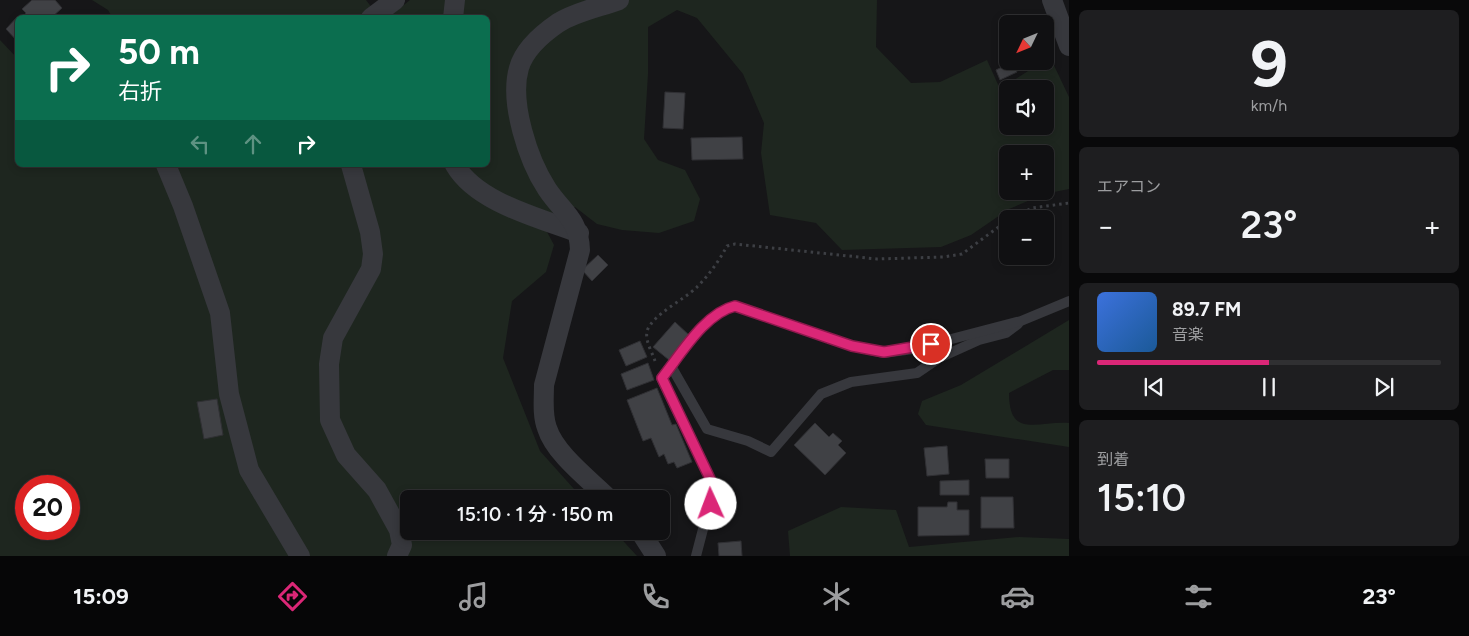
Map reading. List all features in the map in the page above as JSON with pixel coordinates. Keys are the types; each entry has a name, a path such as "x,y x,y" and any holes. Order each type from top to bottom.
{"street":[{"path":"375,15 395,0"},
{"path":"453,15 455,0"},
{"path":"600,490 568,460 547,429 543,408 544,385 580,250 579,234 570,216 547,188 529,151 518,115 517,88 519,68 530,47 559,22 619,0"},
{"path":"1052,0 1069,46"},
{"path":"167,167 183,206 220,313 229,394 249,470 300,556"},
{"path":"352,167 370,232 373,254 371,269 333,338 329,364 330,420 346,455 376,490 400,530 402,545 397,556"},
{"path":"457,167 473,187 491,198 579,234"},
{"path":"646,540 656,556"}],"lane":[{"path":"696,556 714,487 662,378 712,317 722,309 735,306 852,346 884,352 913,349 1021,321 1069,301"},
{"path":"671,366 708,429 748,441 771,452 821,394 851,382 917,373 939,358 979,340 1006,333 1021,321"}],"path":[{"path":"1028,210 1069,203"},
{"path":"662,378 647,340 648,330 658,318 696,288 718,263 728,246 735,244 877,259 943,257 962,254 999,227"}],"shaded area":[{"path":"92,0 366,0 377,15 111,15 108,10"},
{"path":"410,0 877,0 876,47 911,83 940,82 987,60 999,87 999,135 1054,135 1054,80 1014,80 1030,70 1054,70 1054,65 1069,97 1069,189 1054,192 1054,145 999,145 999,200 1030,200 1008,210 999,210 999,216 971,235 941,247 842,250 816,223 770,215 761,153 764,123 743,74 697,18 677,10 648,27 648,74 644,139 658,160 685,170 700,199 694,221 659,233 622,230 597,224 575,207 552,213 545,228 554,245 546,272 512,301 503,358 540,451 575,490 400,490 400,540 622,540 637,556 0,556 0,40 15,56 15,167 490,167 490,15 391,15"},
{"path":"1069,320 1069,370 1053,370 1009,393 1010,407 1014,417 1020,422 1036,425 1069,423 1069,447 926,425 918,414 922,401 961,385"},
{"path":"841,507 896,510 909,547 1019,537 1069,539 1069,556 790,556 788,531"}],"building":[{"path":"32,0 55,0 62,8 54,15 24,15 26,13 22,9"},
{"path":"15,19 15,39 6,29"},
{"path":"996,70 1016,70 1017,72 1000,80"},
{"path":"665,92 685,93 683,129 663,128"},
{"path":"742,137 743,159 692,160 691,138"},
{"path":"598,255 608,265 592,281 582,270"},
{"path":"675,322 690,336 669,360 653,347"},
{"path":"640,341 647,357 626,366 619,350"},
{"path":"648,363 654,380 627,390 621,374"},
{"path":"657,388 672,425 676,424 692,462 677,468 674,462 668,464 664,454 659,457 651,438 643,441 627,400"},
{"path":"217,399 223,435 204,439 197,402"},
{"path":"815,423 829,437 833,433 842,441 838,445 846,453 825,475 794,445"},
{"path":"947,446 949,474 927,476 924,448"},
{"path":"985,459 1009,459 1009,478 986,478"},
{"path":"969,480 969,495 940,495 940,481"},
{"path":"981,497 1013,497 1014,528 981,528"},
{"path":"948,502 957,502 957,510 969,510 969,535 918,536 918,507 947,507"},
{"path":"741,541 742,556 719,556 718,543"}],"route":[{"path":"711,504 714,487 662,378 712,317 722,309 735,306 852,346 884,352 913,349 931,344"}]}
